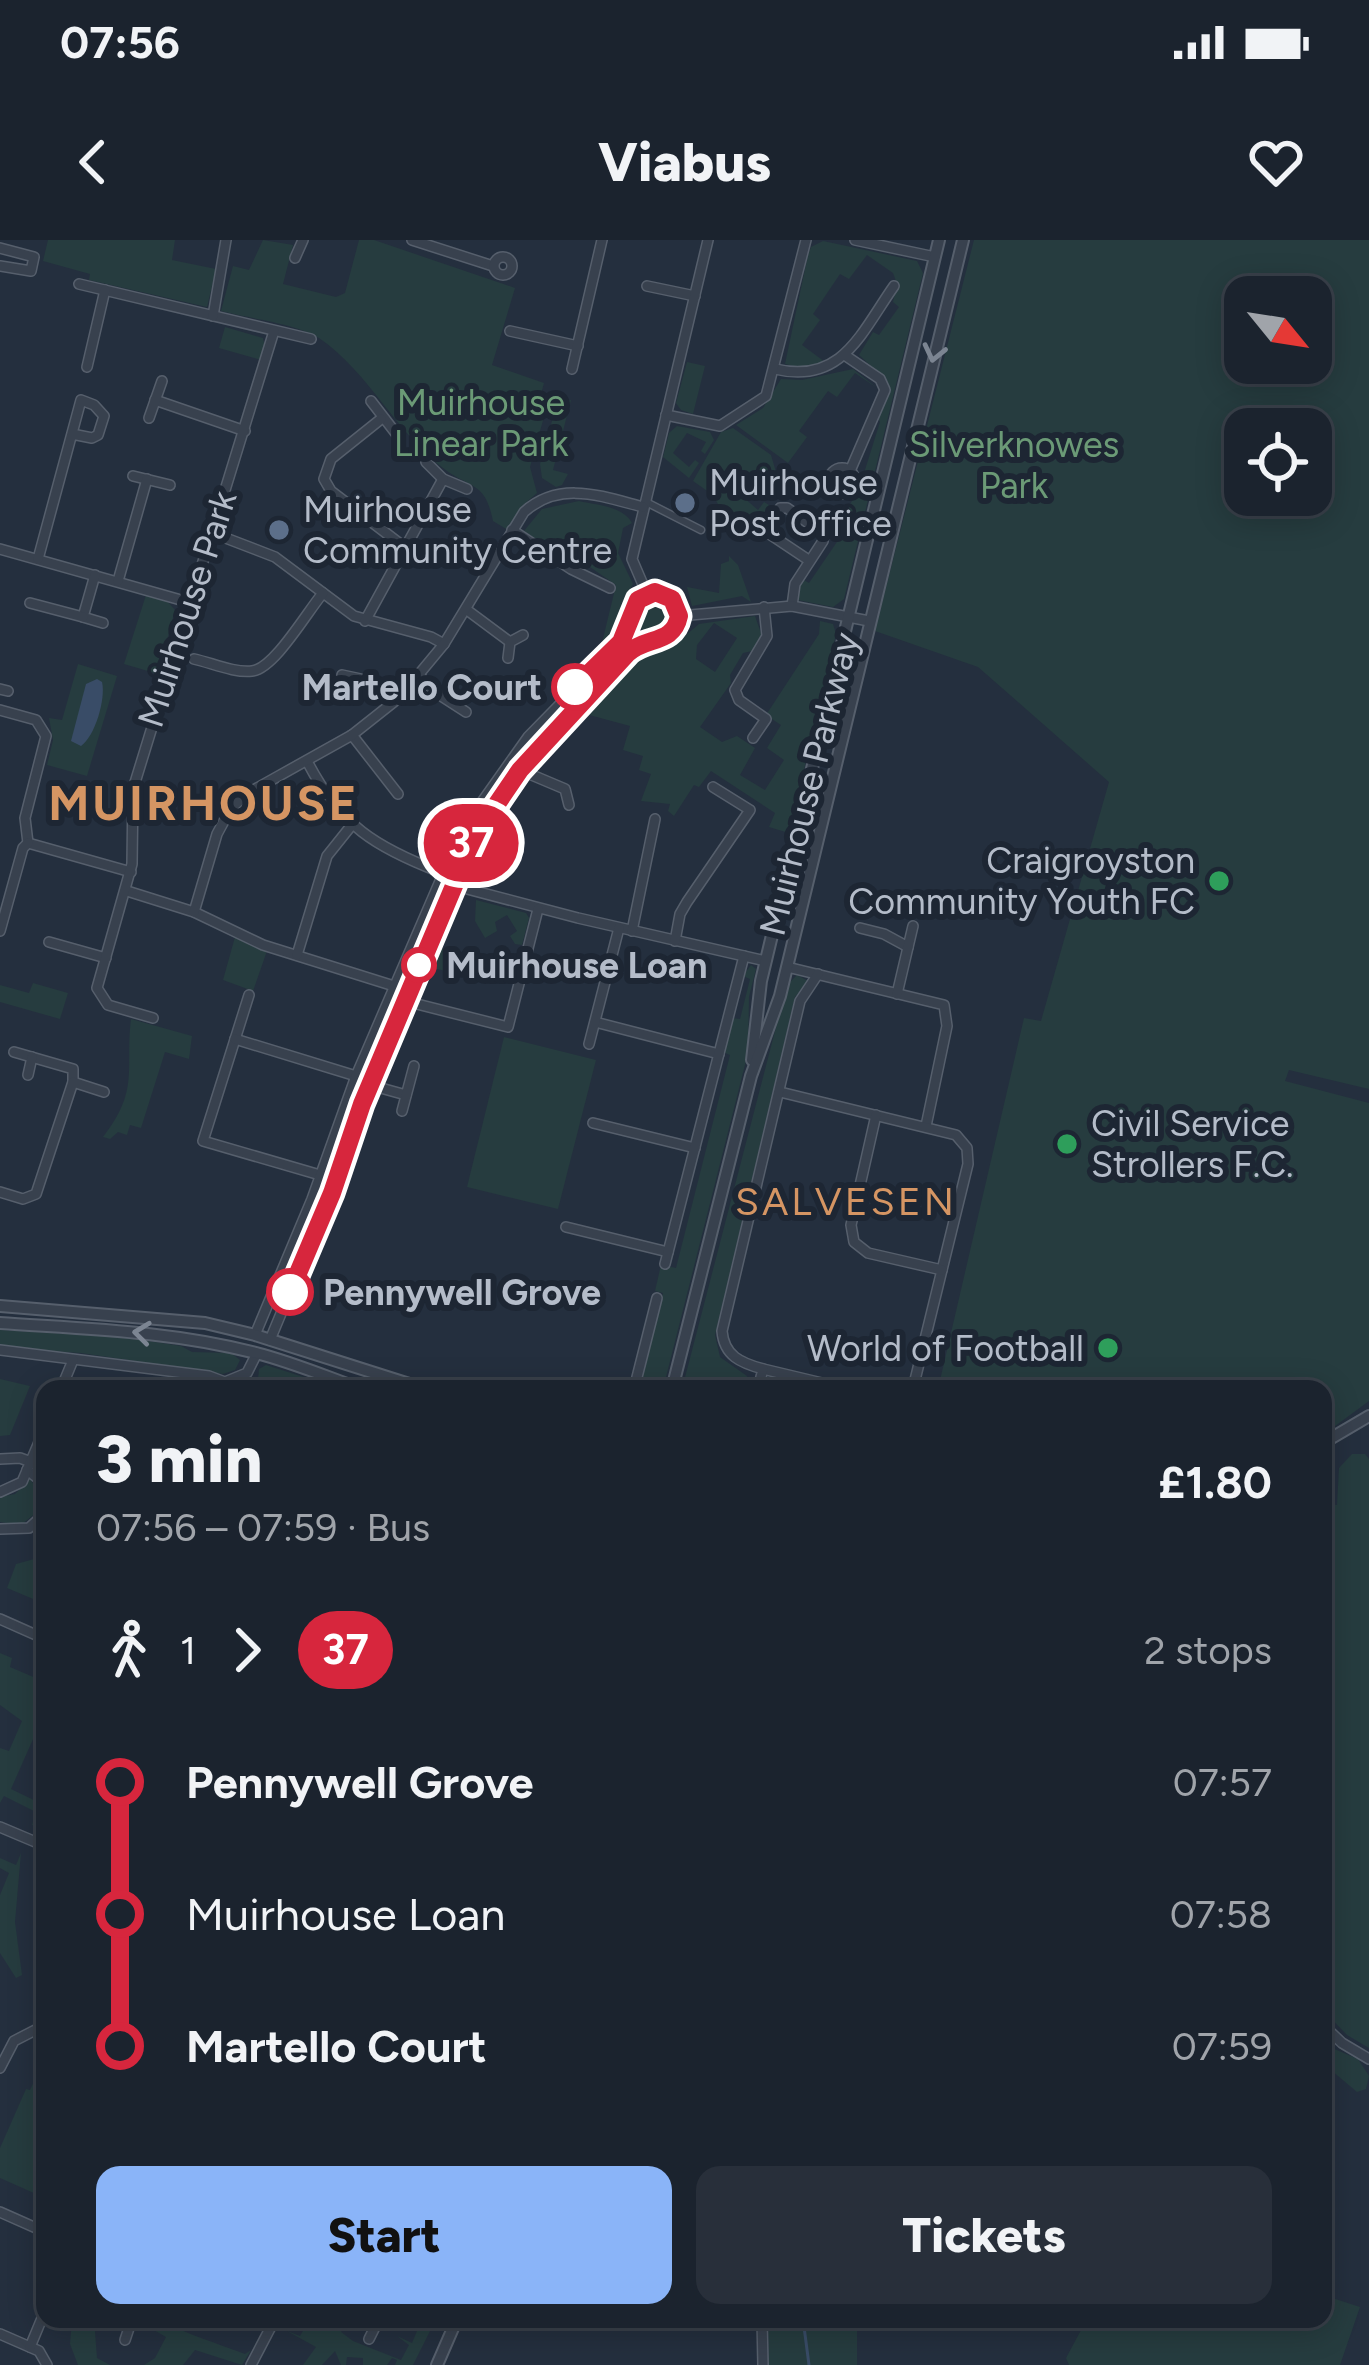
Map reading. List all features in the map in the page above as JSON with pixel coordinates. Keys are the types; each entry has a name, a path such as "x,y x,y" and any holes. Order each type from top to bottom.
{"street":[{"path":"213,316 226,240"},
{"path":"295,258 303,240"},
{"path":"412,240 494,266"},
{"path":"572,369 602,240"},
{"path":"646,594 632,559 709,240"},
{"path":"666,415 724,425 762,402 775,369 806,240"},
{"path":"855,240 935,256"},
{"name":"Muirhouse Parkway","path":"751,1076 757,999 939,240"},
{"name":"Muirhouse Parkway","path":"674,1380 751,1076 787,967 963,240"},
{"path":"0,248 34,257 31,271 0,266"},
{"path":"79,283 304,341"},
{"path":"646,286 695,296"},
{"path":"775,369 796,374 818,370 846,356 894,286"},
{"path":"87,367 105,290"},
{"name":"Muirhouse Park","path":"106,958 131,872 133,789 274,331"},
{"path":"510,331 578,346"},
{"path":"846,356 880,379 885,390 850,471"},
{"path":"149,418 162,381"},
{"path":"155,400 245,431"},
{"path":"370,401 398,436"},
{"path":"382,419 331,459 324,478 331,491 403,546"},
{"path":"38,559 72,434"},
{"path":"426,462 443,479 467,489"},
{"path":"133,476 170,485"},
{"path":"118,581 147,479"},
{"path":"365,621 443,479"},
{"path":"194,912 231,808 250,792 352,735 400,697 467,610 512,530 544,496 563,491 644,504 701,530"},
{"path":"792,606 795,584 810,561 824,534 788,508 780,508 768,532 810,561"},
{"path":"512,530 610,588"},
{"path":"210,532 264,551 365,621 444,644"},
{"path":"0,549 188,602"},
{"path":"83,617 94,575"},
{"path":"194,659 247,672 260,670 281,653 293,629 323,592"},
{"path":"257,1353 255,1335 356,1076 462,830 506,764 621,642 634,604 646,594 668,596 679,616"},
{"path":"30,603 103,623"},
{"path":"679,616 792,606 869,621"},
{"path":"753,738 766,719 739,700 735,690 767,637 764,607"},
{"path":"467,610 510,642"},
{"path":"246,1380 257,1353 270,1340 332,1193 370,1085 475,836 520,770 628,653 669,636 679,616"},
{"path":"631,620 638,634 652,640"},
{"path":"510,642 524,635"},
{"path":"508,658 510,642"},
{"path":"342,675 383,684 400,697"},
{"path":"419,675 466,712"},
{"path":"439,712 447,701"},
{"path":"0,710 36,720 46,736 25,818 28,843 0,931"},
{"path":"352,735 398,794"},
{"path":"308,763 323,792 351,826 380,846 440,872"},
{"path":"520,770 566,785 569,805"},
{"path":"675,941 680,914 750,810 713,788"},
{"path":"632,931 655,819"},
{"path":"298,955 327,856 351,826"},
{"path":"462,830 475,836"},
{"path":"28,843 131,872"},
{"path":"452,885 766,961"},
{"path":"127,891 194,912 263,945 394,986"},
{"path":"405,1001 508,1028 538,909"},
{"path":"897,994 913,926"},
{"path":"589,1044 619,928"},
{"path":"860,928 908,947"},
{"path":"68,947 72,933"},
{"path":"50,942 106,958 98,988 104,1002 154,1018"},
{"name":"Muirhouse Parkway","path":"566,1227 666,1258 743,956"},
{"path":"787,967 938,1003 947,1011 926,1126"},
{"path":"809,1380 733,1357 722,1331 800,1001 818,974"},
{"path":"249,995 203,1141 320,1175"},
{"path":"380,1020 394,1026"},
{"path":"595,1022 718,1054"},
{"path":"235,1039 356,1076"},
{"path":"0,1192 23,1199 36,1194 73,1082 73,1069 14,1052"},
{"path":"28,1075 32,1057"},
{"path":"402,1111 414,1066"},
{"path":"73,1082 104,1092"},
{"path":"370,1085 406,1095"},
{"path":"780,1092 956,1135 969,1156 915,1380"},
{"path":"876,1115 851,1225 854,1242 868,1253 941,1270"},
{"path":"593,1123 694,1148"},
{"path":"636,1380 657,1298"},
{"path":"0,1306 135,1315 255,1335 397,1380"},
{"path":"0,1323 141,1332 257,1353 317,1380"},
{"path":"0,1350 213,1380"},
{"path":"65,1380 73,1360"},
{"path":"760,1380 763,1369"},
{"path":"236,1380 247,1373"},
{"path":"1332,1438 1369,1416"},
{"path":"0,1492 22,1482 36,1449"},
{"path":"0,1459 20,1458 36,1475"},
{"path":"0,1529 10,1532 36,1521"},
{"path":"0,1619 36,1636"},
{"path":"0,1827 36,1842"},
{"path":"0,2068 16,2040 36,2030"},
{"path":"1332,2032 1369,2060"},
{"path":"0,2033 16,2040"},
{"path":"0,2212 36,2228"},
{"path":"30,2347 38,2328"},
{"path":"125,2340 131,2328"},
{"path":"251,2365 270,2328"},
{"path":"369,2339 374,2328"},
{"path":"436,2365 453,2328"},
{"path":"762,2328 764,2365"},
{"path":"0,2334 42,2354 46,2365"}],"green space":[{"path":"48,240 175,240 172,260 216,269 207,307 89,280 90,274 43,261"},
{"name":"Muirhouse Linear Park","path":"263,240 293,245 283,284 336,297 345,293 359,240 374,240 515,288 492,365 544,383 541,394 549,399 530,467 537,493 522,506 508,530 493,521 482,493 429,456 353,368 319,338 286,325 221,311 233,266 249,270"},
{"name":"Silverknowes Park","path":"974,240 1369,240 1369,1089 1289,1070 1285,1081 1369,1103 1369,1401 1332,1428 1332,1380 940,1380 1024,1018 1041,1021 1109,782 978,667 875,631"},
{"path":"823,241 917,261 923,273 844,599 833,607 798,600 797,589 802,579 809,583 839,539 819,526 825,514 839,523 859,489 880,422 876,414 888,388 859,355 873,332 879,335 899,307 893,302 897,284 893,273 867,255 849,279 840,274 813,314 820,320 802,345 825,362 801,368 785,364 808,255 811,247"},
{"path":"225,327 263,338 261,360 219,348"},
{"path":"687,362 705,366 693,414 676,403"},
{"path":"853,369 877,388 855,373 837,397 828,391 799,431 807,437 788,463 736,425 763,408 781,379 802,380"},
{"path":"571,400 553,470 568,474 556,487 542,478 540,464 557,403"},
{"path":"677,426 710,432 714,440 705,454 701,451 706,442 687,433 673,453 689,467 695,460 699,463 689,478 663,457 669,433"},
{"path":"733,428 771,455 781,489 775,497 770,494 775,485 757,475 742,496 758,510 764,502 769,505 750,534 731,531 728,507 719,506 713,495 693,481 721,432"},
{"name":"Muirhouse Linear Park","path":"579,501 616,510 632,523 623,528 618,553 633,584 621,605 618,634 600,651 616,585 524,531 542,509"},
{"path":"729,556 738,565 751,602 742,596 692,606 687,587 719,593 721,564"},
{"path":"146,595 167,601 175,610 158,674 124,664"},
{"path":"654,598 667,603 672,616 667,629 654,634 641,629 636,616 641,603"},
{"path":"755,616 762,636 752,651 743,653 730,675 731,683 700,727 722,742 737,736 755,748 740,775 765,790 784,760 767,748 781,725 766,715 819,634 820,621 833,624 836,634 789,833 769,827 775,813 711,771 699,787 694,785 674,816 668,811 670,804 641,801 651,774 639,770 643,756 623,750 630,726 582,713 642,651 673,646 699,624","holes":["714,623 737,638 715,672 696,659 697,645"]},
{"path":"616,653 619,656 521,760 478,822 473,821 514,761"},
{"path":"78,664 117,676 87,776 47,765 53,740 49,718 62,720"},
{"path":"476,900 526,913 522,945 510,936 517,931 507,915 495,922 497,931 485,938 475,921"},
{"path":"235,937 268,948 253,991 223,980"},
{"path":"436,944 457,969 480,957 486,969 483,981 426,966"},
{"path":"751,965 756,969 749,997 748,1053 665,1380 651,1380 643,1377 663,1293 655,1291 661,1265 676,1268 730,1055 723,1052 732,1018 740,1019 750,979 743,976"},
{"path":"797,975 808,981 795,997 715,1335 720,1357 747,1380 684,1380 787,985"},
{"path":"33,983 68,993 60,1019 0,1002 0,985 29,993"},
{"path":"131,1019 192,1036 189,1059 165,1052 141,1128 130,1125 127,1135 118,1132 110,1139 103,1137 127,1092"},
{"path":"504,1037 596,1060 558,1209 467,1187"},
{"path":"0,1330 122,1337 192,1352 231,1353 240,1360 235,1370 223,1374 81,1353 0,1348"},
{"path":"266,1365 313,1380 258,1380 259,1369"},
{"path":"0,1379 30,1386 10,1435 0,1436"},
{"path":"1352,1454 1365,1454 1369,1459 1369,2048 1332,2019 1332,1505 1337,1505 1339,1468"},
{"path":"30,1479 36,1488 36,1513 21,1525 0,1522 0,1497 15,1494"},
{"path":"36,1558 36,1600 7,1588 16,1564"},
{"path":"0,1653 12,1658 10,1667 36,1678 36,1732 11,1789 36,1801 36,1812 4,1796 0,1803 0,1748 9,1751 22,1721 0,1705"},
{"path":"21,1853 15,1922 22,1975 16,1978 0,1953 0,1895 9,1873 0,1868 0,1858 16,1865"},
{"path":"1332,2048 1358,2059 1369,2076 1366,2089 1357,2092 1332,2071"},
{"path":"36,2077 36,2194 0,2178 0,2148 26,2089 30,2090"},
{"path":"1332,2298 1360,2307 1340,2365 1069,2365 1066,2358 1082,2328 1332,2328"},
{"path":"71,2328 96,2328 97,2358 110,2365 78,2365 70,2344"},
{"path":"178,2328 245,2354 251,2350 242,2365 195,2350 183,2365 144,2365 155,2358 166,2337 154,2330"},
{"path":"305,2328 343,2328 341,2332 353,2341 401,2360 409,2345 397,2336 412,2343 418,2328 432,2328 413,2365 395,2365 397,2360 392,2358 387,2365 363,2365 363,2358 347,2357 346,2365 341,2365 335,2351 322,2365 303,2365 316,2347 287,2331 300,2336"},
{"path":"768,2328 857,2328 857,2365 769,2365"}],"water":[{"path":"97,679 103,689 101,707 81,746 71,741 86,684"}],"waterway":[{"path":"804,2328 809,2365"}],"bus line":[{"name":"37","path":"290,1292 332,1193 362,1104 475,836 540,746 628,653 673,632 679,616 672,599 655,592 638,600 621,642 575,687"}],"place":[{"name":"Muirhouse Post Office","path":"685,503"},
{"name":"Muirhouse Community Centre","path":"279,530"},
{"name":"Martello Court","path":"575,687"},
{"name":"Craigroyston Community Youth FC","path":"1219,881"},
{"name":"Muirhouse Loan","path":"419,965"},
{"name":"Civil Service Strollers F.C.","path":"1067,1144"},
{"name":"Pennywell Grove","path":"290,1292"},
{"name":"World of Football","path":"1108,1348"}],"district":[{"name":"MUIRHOUSE","path":"204,803"},
{"name":"SALVESEN","path":"846,1201"}]}
